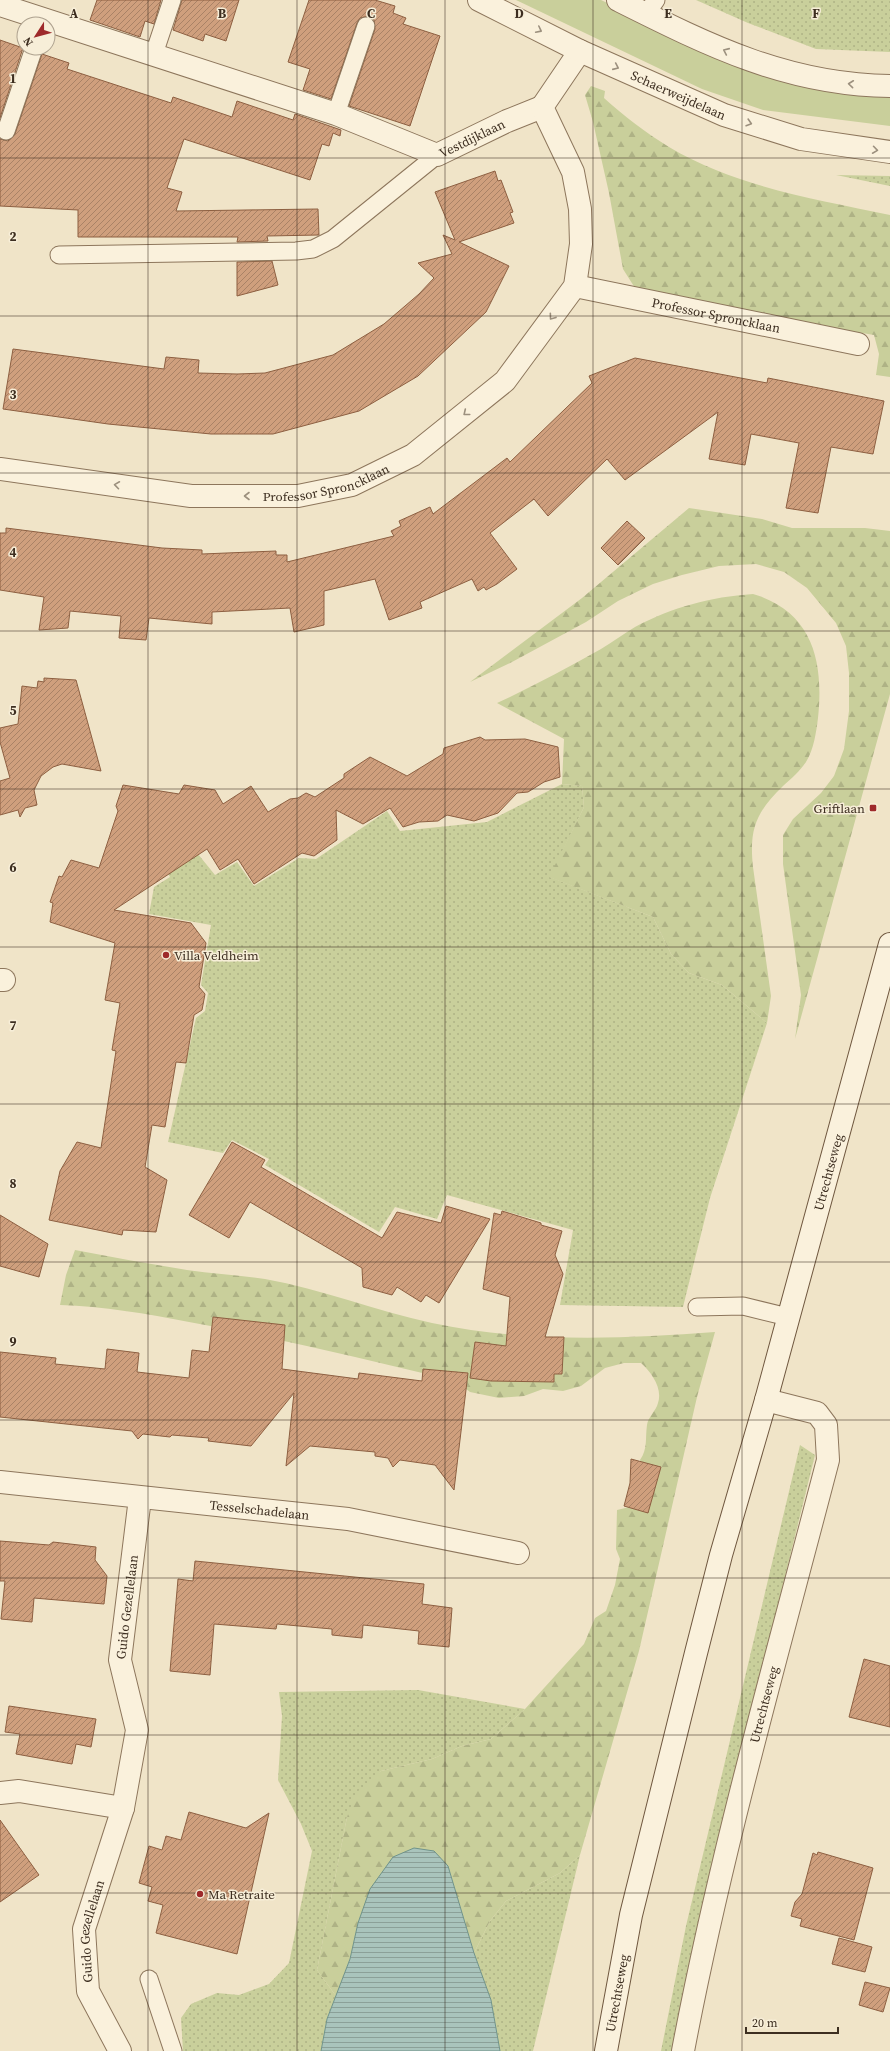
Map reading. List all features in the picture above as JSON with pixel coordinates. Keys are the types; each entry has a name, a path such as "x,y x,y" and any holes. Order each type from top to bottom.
{"street":[{"name":"Schaerweijdelaan","path":"479,0 580,51 724,115 801,139 890,152"},
{"path":"618,0 651,7 731,53 770,68 823,81 890,86"},
{"name":"Vestdijklaan","path":"0,5 28,16"},
{"name":"Vestdijklaan","path":"56,26 154,54 336,114 437,155 508,121 542,107"},
{"path":"542,107 580,51"},
{"name":"Professor Sproncklaan","path":"0,469 191,496 298,496 352,485 413,456 505,381 575,286 581,244 580,209 573,172 542,107"},
{"name":"Professor Sproncklaan","path":"575,286 858,344"},
{"name":"Utrechtseweg","path":"606,2051 634,1899 721,1555 766,1400 890,944"},
{"name":"Utrechtseweg","path":"683,2051 699,1966 725,1853 828,1460 826,1425 817,1413 766,1400"},
{"name":"Tesselschadelaan","path":"0,1482 348,1519 518,1553"},
{"name":"Guido Gezellelaan","path":"120,2051 88,1991 84,1929 123,1808 137,1730 120,1660 140,1498"},
{"path":"0,1794 19,1791 123,1808"}],"lane":[{"path":"154,54 172,0"},
{"path":"336,114 366,26"},
{"path":"6,131 31,56"},
{"path":"59,255 296,252 313,249 333,240 437,155"},
{"path":"697,1307 743,1306 788,1318"},
{"path":"148,1978 173,2051"}],"green space":[{"path":"516,0 601,0 620,9 890,93 890,126 763,110 702,89"},
{"path":"696,0 890,0 890,52 816,49 748,23"},
{"path":"591,86 605,91 604,98 635,124 660,142 695,161 721,172 776,190 890,215 890,377 876,375 879,354 874,335 654,298 635,288 623,269 609,193 593,122 585,95"},
{"path":"836,175 890,176 890,186"},
{"path":"689,508 762,519 792,528 865,528 890,531 890,694 795,1039 801,995 783,864 783,835 793,819 821,793 834,776 844,749 849,711 849,673 846,646 836,623 807,588 784,572 756,564 719,566 682,575 653,584 618,601 586,622 512,662 470,682 582,598"},
{"path":"753,594 773,602 789,613 802,626 816,659 819,678 818,718 811,752 801,769 766,804 756,822 752,842 753,867 771,996 767,1023 722,985 689,973 671,954 653,917 549,877 584,807 582,786 562,784 564,739 497,703 601,649 635,627 663,614 707,600"},
{"path":"562,784 582,786 584,807 550,877 653,917 671,954 689,973 722,985 767,1023 710,1198 683,1307 560,1305 573,1230 447,1195 437,1219 395,1207 379,1232 265,1165 269,1159 232,1140 223,1153 168,1142 196,1018 205,1011 208,993 201,985 211,925 149,914 154,887 170,877 159,858 185,838 215,875 237,862 254,886 299,858 316,859 387,811 400,831 487,822"},
{"path":"75,1250 206,1273 265,1279 286,1283 432,1323 503,1334 574,1338 609,1338 715,1332 697,1397 639,1651 580,1855 560,1873 506,1901 490,1921 474,1953 448,1866 358,1923 350,1959 336,1996 317,1970 347,1817 356,1793 381,1771 432,1759 462,1746 491,1739 525,1709 584,1644 595,1618 606,1611 615,1585 620,1559 616,1549 617,1510 650,1502 640,1460 643,1456 645,1447 648,1422 657,1406 659,1397 659,1392 655,1381 649,1371 641,1363 624,1363 605,1368 581,1386 563,1391 543,1389 524,1396 499,1398 470,1392 456,1381 256,1335 125,1311 60,1305 66,1275"},
{"path":"800,1445 815,1455 699,1925 681,2051 661,2051 686,1926"},
{"path":"418,1690 525,1709 491,1739 462,1746 432,1759 381,1771 347,1817 317,1970 336,1996 327,2019 321,2051 183,2051 181,2018 191,2004 217,1993 239,1995 269,1984 289,1963 312,1851 301,1824 278,1780 282,1716 279,1692"},
{"path":"580,1855 533,2051 500,2051 491,2000 474,1953 490,1921 506,1901 560,1873"}],"water":[{"path":"414,1848 434,1851 448,1866 474,1953 491,2000 500,2051 321,2051 327,2019 350,1959 358,1923 370,1889 393,1857"}],"building":[{"path":"97,0 161,0 154,24 145,21 140,37 90,20"},
{"path":"182,0 239,0 226,41 205,34 203,41 173,30"},
{"path":"309,0 375,0 395,6 393,13 406,18 403,24 440,36 410,126 349,106 375,29 374,20 369,16 360,18 357,23 331,99 303,90 310,69 288,62"},
{"path":"0,40 16,46 16,56 20,56 0,118"},
{"path":"41,56 48,56 69,63 67,69 171,103 173,97 232,117 237,101 293,120 295,114 341,130 340,136 333,133 329,146 322,144 310,180 184,139 167,188 182,192 176,211 318,209 319,235 267,236 268,241 237,242 238,237 78,237 78,210 0,206 0,139 8,141 15,134"},
{"path":"495,171 498,181 501,180 513,212 510,213 514,223 459,242 509,266 486,312 418,376 359,411 273,434 211,434 108,424 3,409 13,349 164,369 166,357 199,360 198,373 237,374 265,373 333,355 384,324 419,294 434,278 418,263 452,254 443,235 455,240 435,192"},
{"path":"272,261 278,285 237,296 237,262"},
{"path":"635,358 767,383 768,378 884,401 873,454 831,447 818,513 786,508 799,443 751,434 745,465 709,459 718,412 625,480 607,459 548,516 534,499 490,533 517,569 497,584 486,590 484,587 478,591 472,579 420,602 422,608 389,620 375,579 324,591 324,625 294,632 290,608 212,612 212,624 149,618 146,640 119,638 121,616 70,611 68,628 39,630 44,597 0,590 0,533 6,533 6,528 162,548 202,550 202,554 276,551 276,555 287,555 287,562 394,536 391,531 401,526 399,521 430,507 433,514 507,458 510,462 592,383 589,376"},
{"path":"627,521 645,538 618,565 601,548"},
{"path":"44,678 76,680 101,771 62,764 53,767 41,776 34,790 37,805 25,808 20,817 18,810 0,815 0,781 10,778 0,742 0,728 18,724 22,686 37,688 38,681 44,682"},
{"path":"480,737 485,740 525,739 558,747 560,777 544,782 528,792 517,793 498,813 474,821 447,815 438,821 419,822 403,827 390,808 363,824 336,810 337,840 314,856 302,853 254,884 238,859 220,870 207,849 114,910 191,923 206,943 199,987 205,994 202,1010 194,1015 186,1063 176,1062 165,1127 152,1125 145,1167 167,1180 156,1232 123,1230 122,1235 49,1220 60,1171 77,1142 101,1148 116,1051 112,1050 120,1003 105,1000 115,943 50,922 53,903 50,902 59,876 62,877 71,860 99,868 118,811 116,806 123,785 179,794 184,785 215,790 223,804 251,786 268,812 290,799 298,798 306,793 315,797 344,778 344,774 370,757 407,776 443,754 444,748"},
{"path":"232,1142 265,1160 261,1167 382,1238 397,1212 441,1223 446,1206 490,1219 439,1303 426,1295 421,1302 397,1287 392,1295 363,1287 362,1268 250,1202 229,1238 189,1215"},
{"path":"502,1211 562,1231 555,1255 563,1274 545,1337 564,1337 562,1374 554,1374 554,1382 491,1381 470,1378 475,1342 506,1346 510,1297 483,1289 494,1213 501,1215"},
{"path":"0,1215 48,1244 39,1277 0,1266"},
{"path":"213,1317 285,1325 282,1369 358,1379 359,1373 422,1381 423,1369 468,1373 454,1490 435,1465 400,1460 393,1467 388,1458 375,1456 375,1452 310,1446 286,1466 294,1393 251,1446 208,1441 209,1438 172,1435 170,1437 143,1434 138,1439 132,1431 0,1417 0,1352 56,1358 55,1364 105,1369 107,1349 139,1353 137,1372 189,1378 192,1350 209,1352"},
{"path":"631,1459 661,1467 648,1513 624,1506 630,1483"},
{"path":"0,1541 49,1545 53,1542 96,1547 95,1560 107,1576 104,1604 34,1598 32,1622 1,1619 5,1581 0,1581"},
{"path":"195,1561 424,1584 422,1604 452,1608 449,1647 418,1644 419,1631 363,1625 362,1638 332,1635 332,1629 277,1624 276,1629 214,1624 210,1675 170,1671 178,1579 193,1581"},
{"path":"864,1659 890,1666 890,1727 849,1717"},
{"path":"9,1706 96,1719 91,1747 76,1744 72,1764 16,1754 20,1734 5,1732"},
{"name":"Ma Retraite","path":"189,1812 246,1828 269,1813 237,1954 156,1933 163,1905 148,1901 152,1887 139,1883 149,1846 162,1850 166,1836 181,1840"},
{"path":"0,1820 39,1875 0,1902"},
{"path":"818,1852 873,1868 854,1940 800,1926 802,1919 791,1916 795,1902 802,1894 813,1853 817,1855"},
{"path":"839,1938 872,1947 865,1972 832,1964"},
{"path":"865,1982 890,1988 883,2012 859,2005"}],"place":[{"name":"Griftlaan","path":"873,808"},
{"name":"Villa Veldheim","path":"166,955"},
{"name":"Ma Retraite","path":"200,1894"}]}
